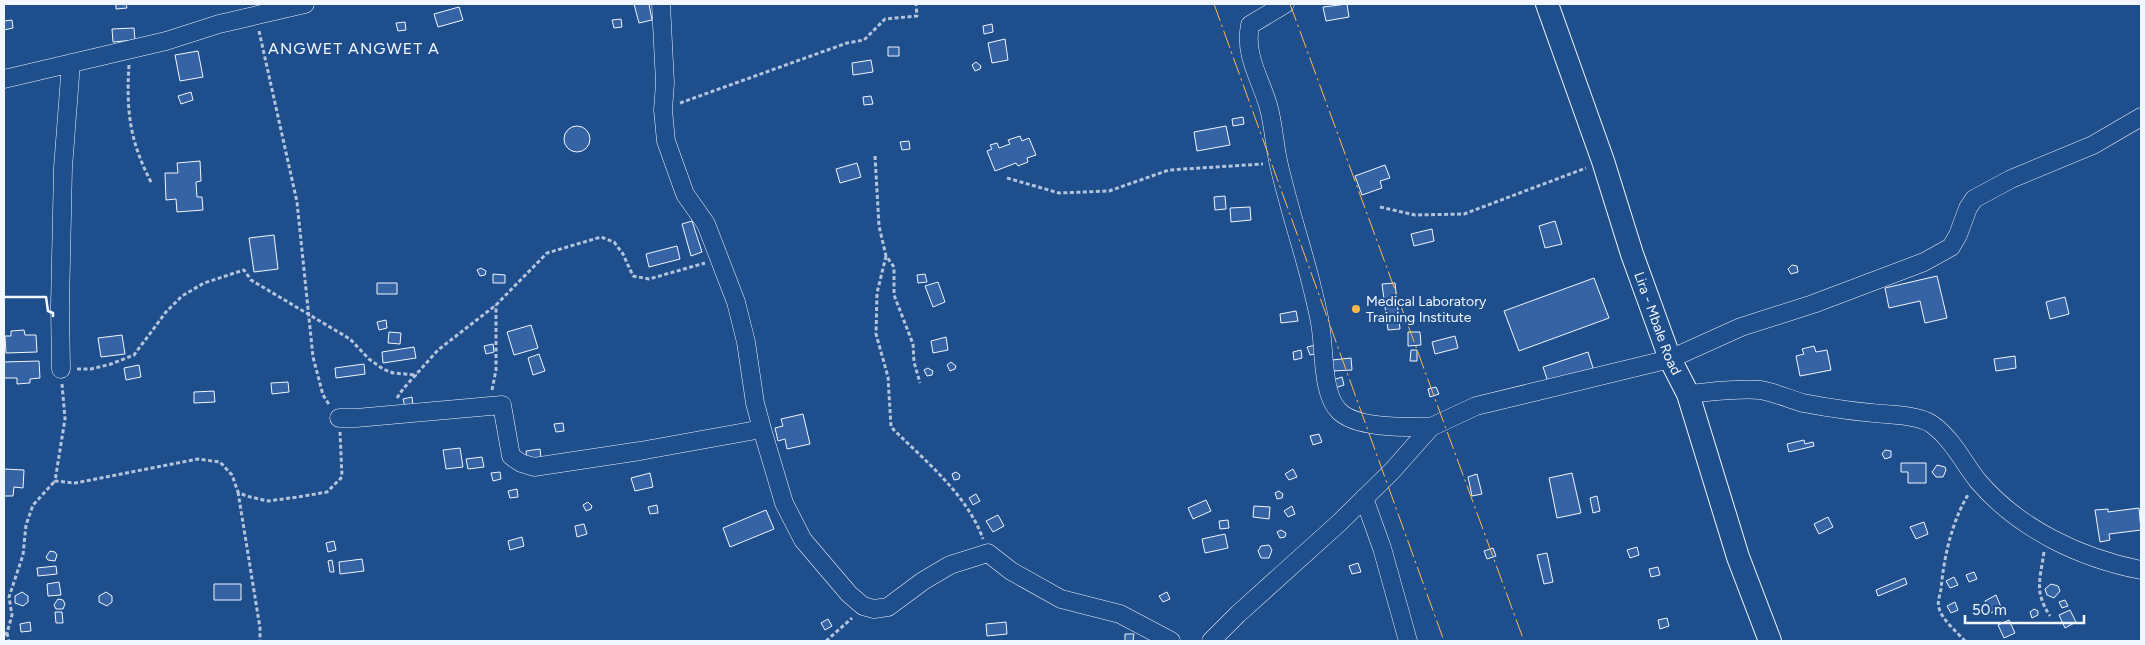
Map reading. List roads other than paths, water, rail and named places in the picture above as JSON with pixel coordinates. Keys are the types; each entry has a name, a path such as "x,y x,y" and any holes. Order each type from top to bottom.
{"main road":[{"name":"Lira - Mbale Road","path":"1546,4 1670,359 1688,394 1738,557 1770,641"}],"street":[{"path":"4,79 130,49 250,15 305,4"},
{"path":"662,4 665,83 663,110 666,141 675,171 685,194 706,224 736,302 746,342 755,403 762,428 784,503 803,540 850,594 863,606 874,609 888,607 923,580 950,565 988,553 1011,571 1061,599 1120,614 1171,641"},
{"path":"1285,4 1250,25 1248,37 1249,55 1268,105 1278,164 1320,324 1324,361 1332,402 1340,412 1354,420 1387,426 1431,428"},
{"path":"61,369 60,306 64,168 71,64"},
{"path":"1211,641 1364,498 1431,428 1476,406 1670,359 1741,327 1822,301 1940,255 1954,241 1968,208 1974,199 2012,178 2093,145 2141,117"},
{"path":"1688,394 1761,390 1802,402 1866,413 1908,416 1932,424 1959,452 1978,480 2004,509 2047,537 2114,564 2141,570"},
{"path":"338,418 502,405 511,456 521,463 534,467 640,452 762,428"},
{"path":"1364,498 1385,557 1408,641"}],"place":[{"name":"Medical Laboratory Training Institute","path":"1356,309"}],"district":[{"name":"ANGWET ANGWET A","path":"354,48"}]}
